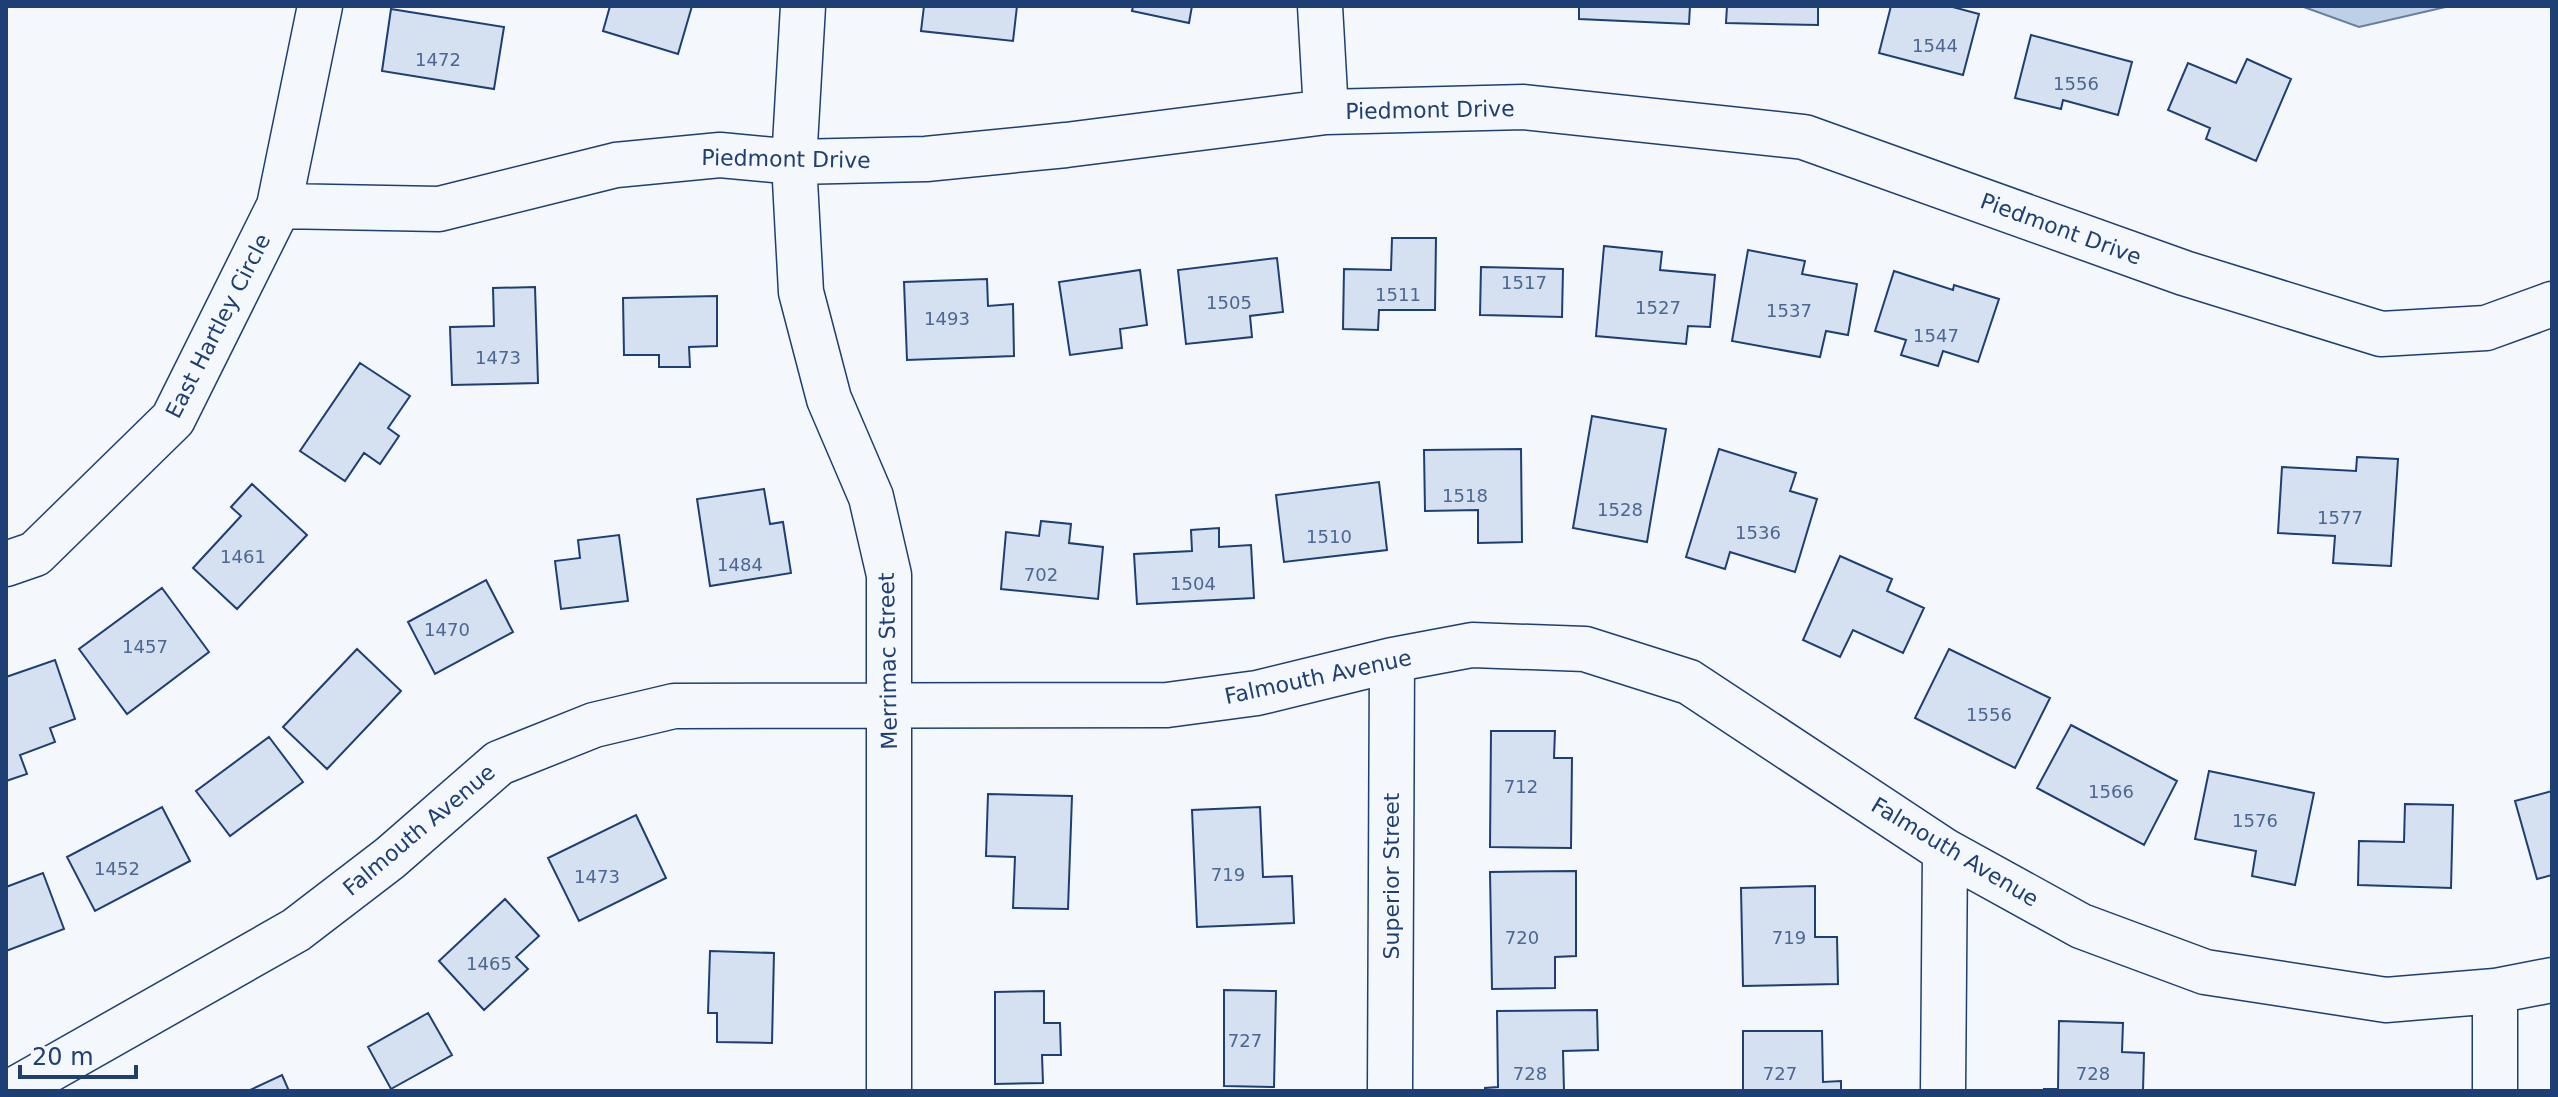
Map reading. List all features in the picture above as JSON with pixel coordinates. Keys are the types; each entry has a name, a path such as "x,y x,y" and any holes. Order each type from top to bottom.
{"street":[{"name":"East Hartley Circle","path":"6,564 35,554 173,419 279,206 320,6"},
{"name":"Merrimac Street","path":"803,6 794,162 801,292 829,399 871,497 889,575 889,1091"},
{"path":"1320,6 1326,112"},
{"name":"Piedmont Drive","path":"279,206 439,209 616,165 720,155 794,162 926,159 1066,145 1326,112 1524,107 1804,137 2184,273 2381,334 2486,328 2552,304"},
{"name":"Falmouth Avenue","path":"12,1091 296,930 390,858 499,763 594,725 674,706 1167,705 1257,693 1392,660 1472,645 1585,649 1689,682 1945,851 2081,926 2205,972 2386,1000 2495,991 2552,980"},
{"name":"Superior Street","path":"1390,1091 1392,660"},
{"path":"1943,1091 1945,851"},
{"path":"2495,991 2495,1091"}],"water":[{"path":"2301,6 2450,6 2359,27"}],"building":[{"path":"610,6 692,6 678,54 603,31"},
{"path":"924,6 1017,6 1013,41 921,31"},
{"path":"1133,6 1192,6 1189,23 1132,11"},
{"path":"1579,6 1690,6 1689,24 1579,19"},
{"path":"1727,6 1818,6 1818,25 1726,23"},
{"path":"1891,6 1949,6 1979,14 1963,75 1879,53"},
{"path":"391,9 504,27 494,89 382,71"},
{"path":"2031,35 2132,62 2118,115 2063,100 2061,109 2015,98"},
{"path":"2247,59 2291,79 2256,161 2206,139 2210,128 2168,110 2188,63 2236,83"},
{"path":"1392,238 1436,238 1435,310 1379,310 1378,330 1343,329 1344,269 1391,270"},
{"path":"1604,246 1662,252 1660,270 1715,275 1710,327 1688,326 1686,344 1596,336"},
{"path":"1748,250 1805,261 1802,274 1857,284 1848,335 1826,331 1820,357 1732,341"},
{"path":"1277,258 1283,312 1250,316 1252,337 1186,344 1178,270"},
{"path":"1481,267 1563,269 1562,317 1480,315"},
{"path":"1140,270 1147,325 1120,329 1122,348 1070,355 1059,282"},
{"path":"1894,271 1953,290 1954,285 1999,299 1978,362 1943,351 1938,366 1901,355 1906,340 1875,331"},
{"path":"987,279 988,306 1013,304 1014,356 907,360 904,282"},
{"path":"535,287 538,383 452,385 450,327 494,326 493,288"},
{"path":"717,296 717,346 689,347 690,367 659,367 659,355 624,355 623,298"},
{"path":"360,363 410,396 388,428 399,436 380,464 364,453 345,481 300,451"},
{"path":"1592,416 1666,429 1647,542 1573,528"},
{"path":"1521,449 1522,542 1478,543 1478,510 1425,511 1424,450"},
{"path":"1719,449 1796,473 1790,491 1817,499 1795,572 1730,552 1725,569 1686,557"},
{"path":"2357,457 2398,459 2391,566 2333,563 2335,536 2278,533 2282,467 2356,471"},
{"path":"1379,482 1387,550 1284,562 1276,495"},
{"path":"252,484 307,535 237,609 193,568 241,516 231,507"},
{"path":"764,489 770,524 783,522 791,573 710,586 697,499"},
{"path":"1041,521 1071,524 1069,543 1103,547 1098,599 1001,589 1006,532 1039,536"},
{"path":"1219,528 1219,547 1251,545 1254,598 1137,604 1134,554 1192,551 1191,530"},
{"path":"619,535 628,601 561,609 555,561 580,558 578,540"},
{"path":"1840,556 1892,579 1887,591 1924,608 1903,653 1853,630 1840,657 1803,640"},
{"path":"486,580 513,632 435,674 408,622"},
{"path":"162,588 209,652 127,714 79,649"},
{"path":"357,649 401,691 327,769 283,727"},
{"path":"1949,649 2050,698 2015,768 1915,718"},
{"path":"55,660 75,719 50,728 55,742 20,755 27,774 6,781 6,677"},
{"path":"2071,725 2177,781 2144,845 2037,788"},
{"path":"1491,731 1555,731 1554,758 1572,758 1571,848 1490,847"},
{"path":"269,737 303,782 230,836 196,791"},
{"path":"2209,771 2314,793 2295,885 2252,876 2256,851 2195,839"},
{"path":"2552,791 2552,875 2537,879 2515,801"},
{"path":"988,794 1072,796 1068,909 1013,908 1015,857 986,856"},
{"path":"2405,804 2453,805 2451,888 2358,885 2359,841 2404,842"},
{"path":"162,807 190,861 95,911 67,857"},
{"path":"1260,807 1263,877 1292,876 1294,923 1197,927 1192,810"},
{"path":"636,815 666,878 579,921 548,858"},
{"path":"1576,871 1576,956 1555,957 1555,988 1492,989 1490,872"},
{"path":"43,873 64,929 6,951 6,887"},
{"path":"1815,886 1815,937 1837,937 1838,984 1743,986 1741,888"},
{"path":"505,899 539,936 516,957 528,969 484,1010 439,961"},
{"path":"710,951 774,953 772,1043 717,1042 717,1013 708,1013"},
{"path":"1224,990 1276,991 1274,1087 1224,1086"},
{"path":"1044,991 1044,1023 1060,1023 1061,1055 1042,1055 1043,1083 995,1084 995,992"},
{"path":"1597,1010 1598,1050 1563,1051 1564,1091 1485,1091 1485,1088 1498,1087 1497,1011"},
{"path":"428,1013 452,1055 391,1089 368,1047"},
{"path":"2059,1021 2123,1023 2122,1052 2144,1053 2143,1091 2044,1091 2058,1089"},
{"path":"1743,1031 1822,1031 1823,1082 1841,1081 1841,1091 1743,1091"},
{"path":"282,1075 289,1091 248,1091"}]}
